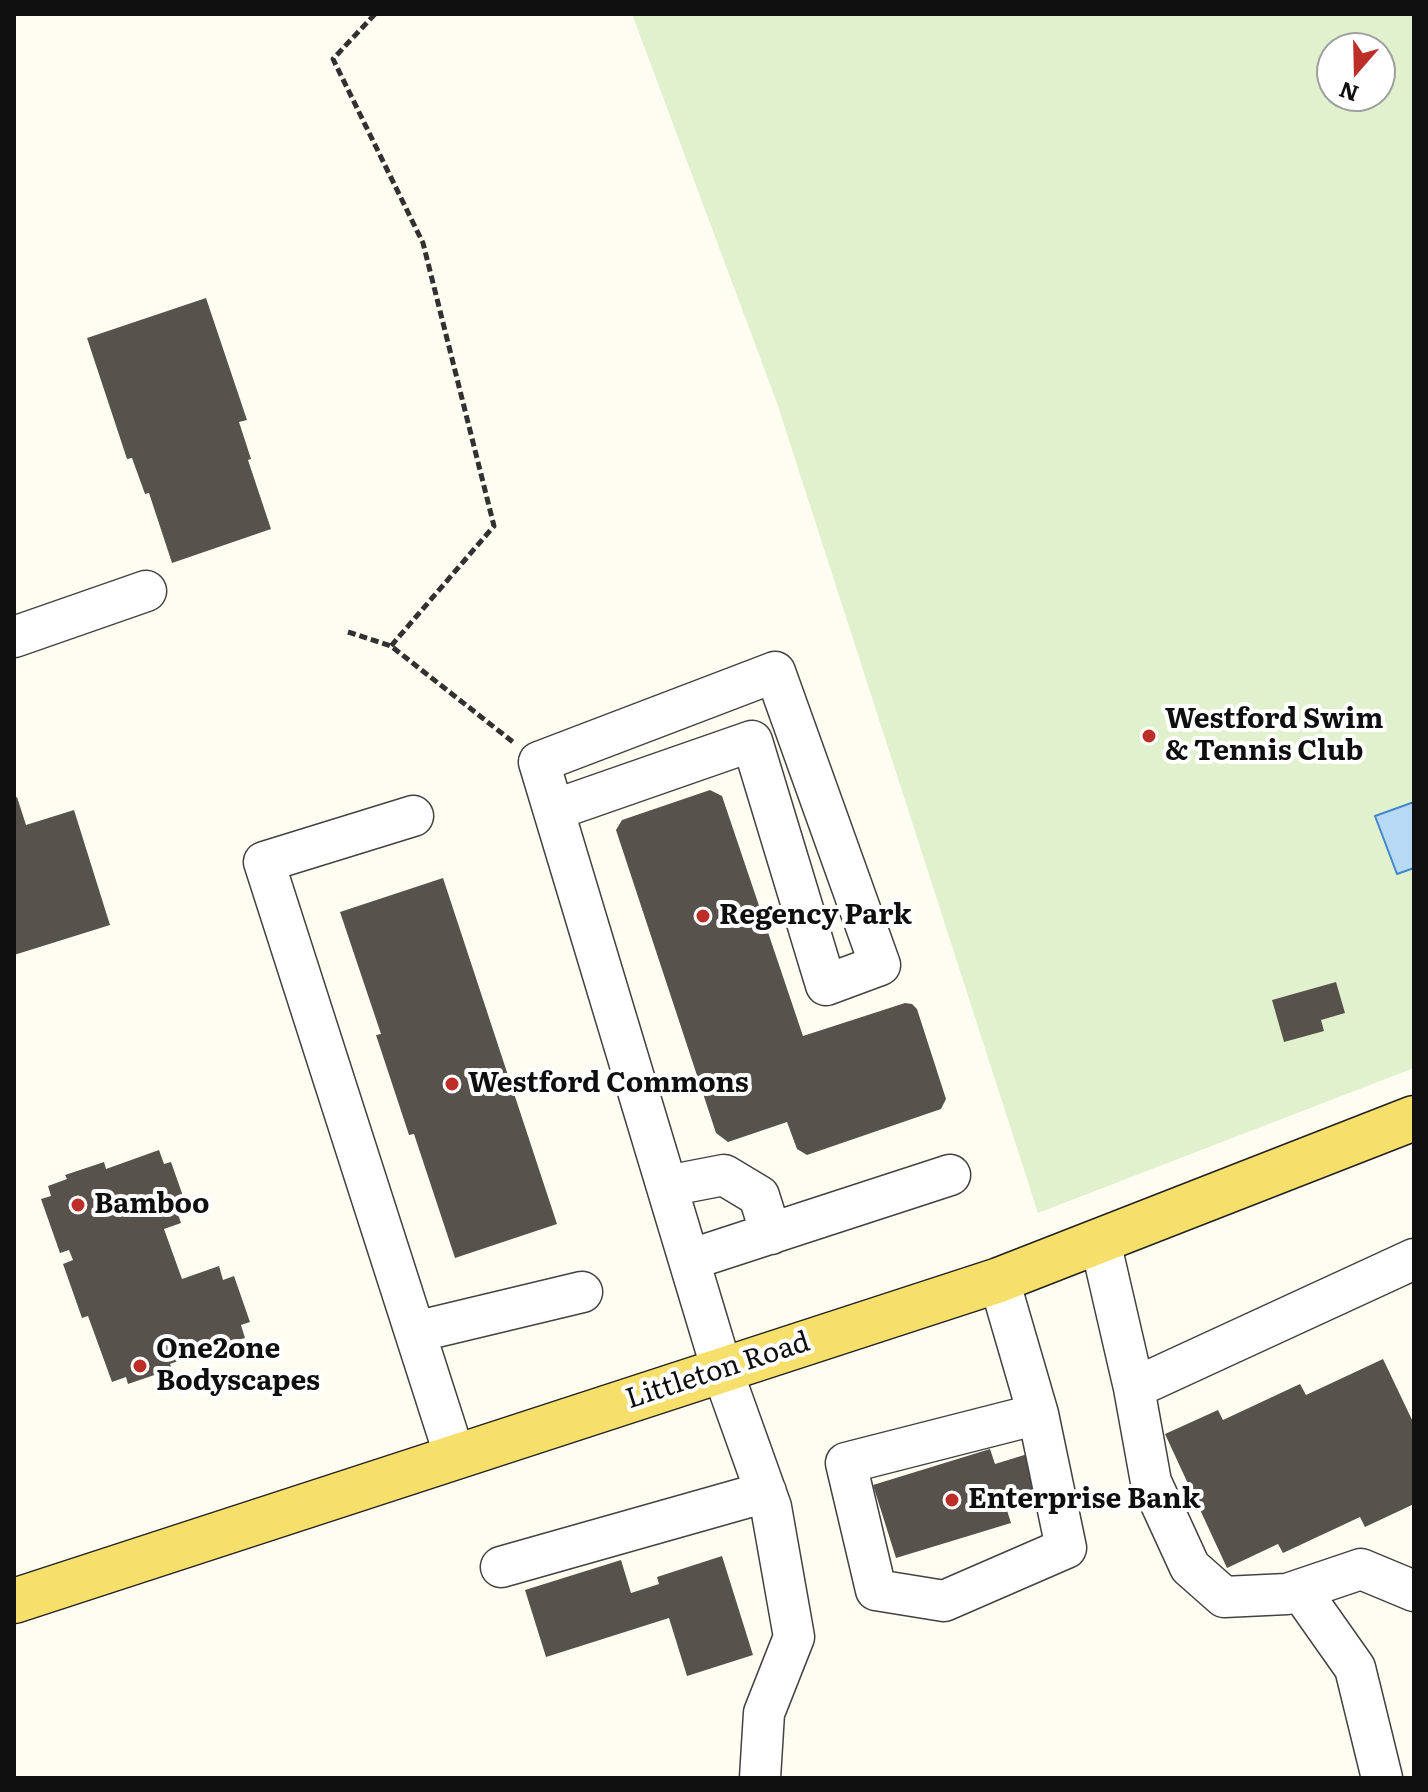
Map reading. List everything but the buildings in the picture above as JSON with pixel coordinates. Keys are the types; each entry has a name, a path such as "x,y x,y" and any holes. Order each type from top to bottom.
{"main road":[{"name":"Littleton Road","path":"14,1601 999,1280 1414,1118"}],"street":[{"path":"14,637 146,591"},
{"path":"554,810 752,741 826,985 880,965 775,672 539,762 722,1370 771,1507 794,1637 764,1713 760,1778"},
{"path":"413,816 264,862 455,1457"},
{"path":"667,1186 724,1175 759,1196 771,1234"},
{"path":"689,1260 950,1175"},
{"path":"1100,1241 1134,1388 1151,1482 1190,1567 1224,1597 1287,1594 1361,1569 1414,1591"},
{"path":"1134,1388 1414,1259"},
{"path":"999,1280 1038,1414 1066,1548 944,1601 876,1590 846,1463 1038,1414"},
{"path":"415,1332 582,1292"},
{"path":"501,1567 766,1492"},
{"path":"1300,1590 1355,1668 1382,1778"}],"path":[{"path":"375,14 333,59 423,243 494,526 391,646"},
{"path":"348,632 391,646 539,762"}],"green space":[{"name":"Westford Swim & Tennis Club","path":"632,14 1414,14 1414,1068 1038,1213 777,403"}],"water":[{"path":"1414,802 1414,868 1397,874 1375,816"}],"place":[{"name":"Westford Swim & Tennis Club","path":"1149,736"},
{"name":"Regency Park","path":"703,916"},
{"name":"Westford Commons","path":"452,1084"},
{"name":"Bamboo","path":"78,1205"},
{"name":"One2one Bodyscapes","path":"140,1366"},
{"name":"Enterprise Bank","path":"952,1500"}]}
